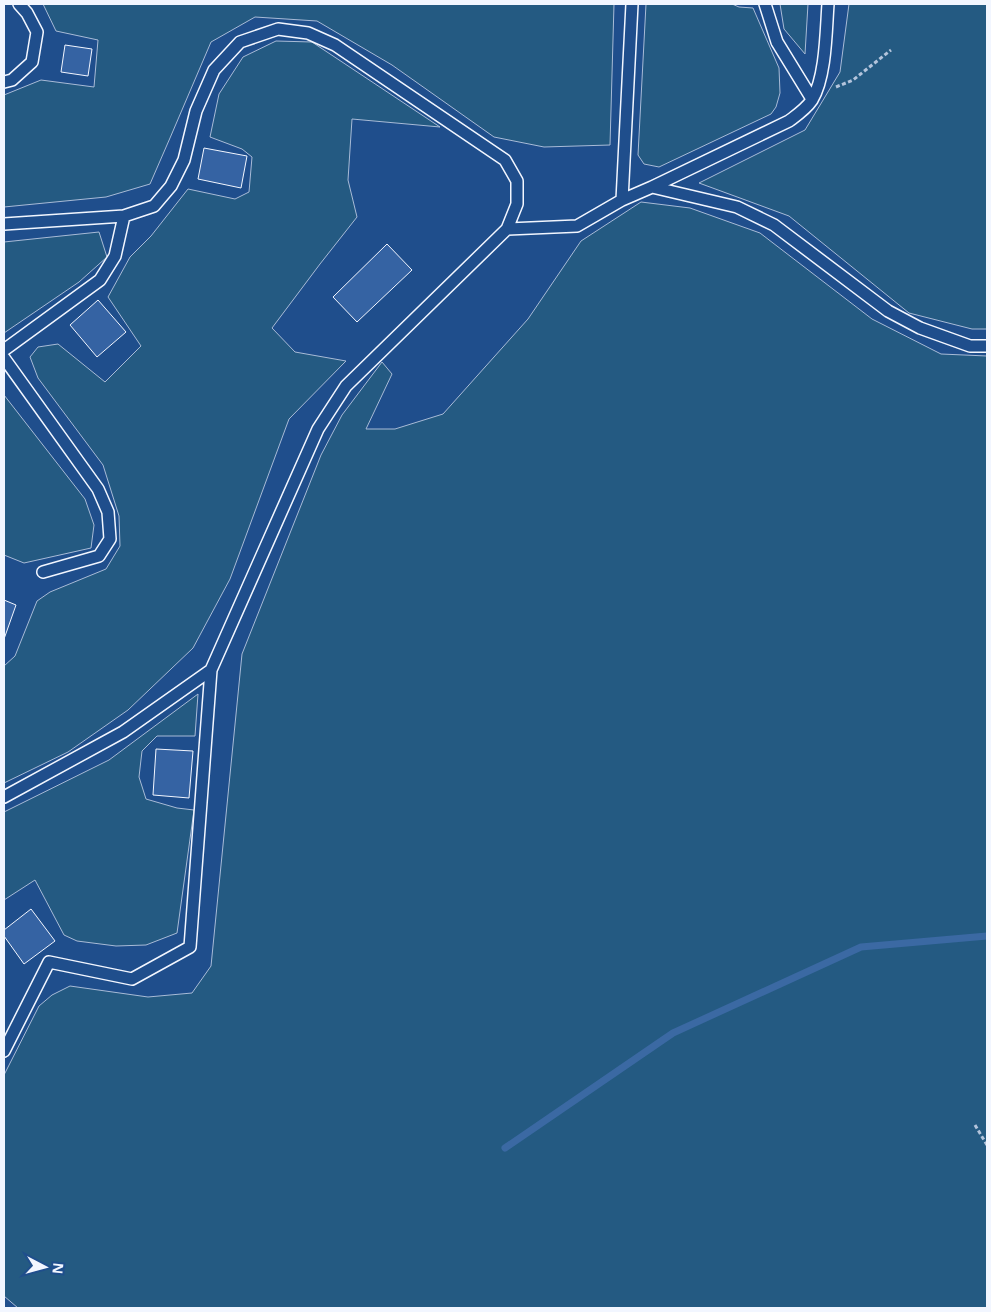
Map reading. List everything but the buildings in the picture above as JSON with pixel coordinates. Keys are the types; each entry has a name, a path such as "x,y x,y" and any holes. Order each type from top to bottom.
{"lane":[{"path":"4,82 12,80 32,62 37,32 19,4"},
{"path":"622,200 632,4"},
{"path":"764,4 778,42 812,99"},
{"path":"507,229 577,226 622,200 789,121 806,108 818,84 823,64 828,4"},
{"path":"4,224 124,216 154,206 171,186 184,160 196,111 214,70 240,42 278,29 308,33 335,45 505,160 517,182 517,204 507,229 346,386 318,429 211,670 190,947 132,979 49,962 4,1051"},
{"path":"652,187 738,207 774,225 888,311 920,328 970,346 987,346"},
{"path":"4,350 100,280 115,256 124,216"},
{"path":"4,358 98,489 108,512 110,539 99,556 43,572"},
{"path":"4,797 123,732 211,670"}],"path":[{"path":"812,99 853,80 891,50"},
{"path":"974,1125 987,1145"}],"shaded area":[{"path":"43,4 614,4 610,145 544,147 494,137 392,65 317,21 255,17 211,42 150,184 106,197 4,207 4,95 41,80 94,87 98,40 56,31"},
{"path":"646,4 732,4 739,7 753,8 779,68 780,93 776,107 771,114 659,167 644,164 638,155"},
{"path":"780,4 808,4 805,54 784,29"},
{"path":"849,4 987,4 987,329 972,329 909,313 789,216 699,183 805,130 840,72"},
{"path":"276,41 312,42 440,127 352,119 348,180 357,217 272,328 295,352 346,361 289,419 230,579 193,648 128,710 68,752 4,783 4,666 15,656 37,601 50,592 106,569 120,546 119,516 103,465 38,378 30,357 38,347 58,344 105,382 141,346 108,297 130,257 151,236 188,189 235,199 249,192 252,157 242,149 210,137 219,94 243,57"},
{"path":"641,202 690,208 760,233 872,319 941,354 987,356 987,1308 18,1308 4,1296 4,1075 39,1006 52,995 70,986 148,997 192,993 211,966 242,654 321,455 342,415 382,362 392,374 366,429 395,429 443,414 528,319 581,241"},
{"path":"99,232 107,257 79,282 4,333 4,242"},
{"path":"4,395 85,499 94,525 91,548 24,563 4,555"},
{"path":"198,694 195,736 157,736 142,751 139,777 146,799 177,808 194,810 177,933 146,945 116,946 77,941 64,935 35,880 4,900 4,812 109,760"}],"waterway":[{"path":"505,1148 673,1033 861,947 987,936"}]}
